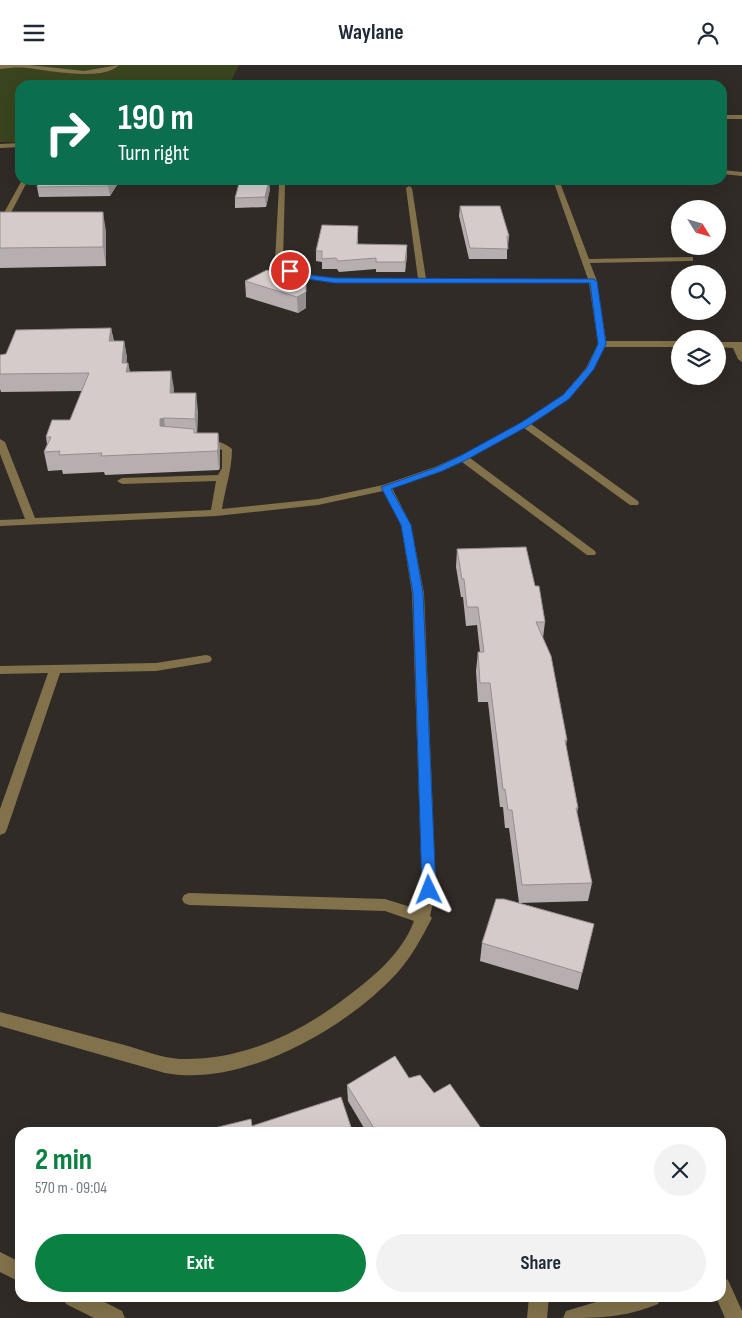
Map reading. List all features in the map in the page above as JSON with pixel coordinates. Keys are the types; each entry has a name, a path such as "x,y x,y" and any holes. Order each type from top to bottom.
{"street":[{"path":"0,67 33,66 49,71 72,73 107,70 116,65"},
{"path":"727,117 742,117"},
{"path":"0,146 15,145"},
{"path":"727,172 742,174"},
{"path":"0,226 22,185"},
{"path":"282,185 279,262 290,271 307,277 335,281 593,281"},
{"path":"0,523 216,513 318,502 386,487 439,469 525,424 566,397 590,369 602,344 593,281 558,185"},
{"path":"409,188 422,281"},
{"path":"586,261 690,259"},
{"path":"602,344 671,344"},
{"path":"726,345 739,345 742,359"},
{"path":"525,424 634,503"},
{"path":"191,441 217,444 228,449 227,468 222,478 216,513"},
{"path":"0,442 31,521"},
{"path":"463,458 591,553"},
{"path":"122,481 222,478"},
{"path":"0,1019 178,1067 218,1066 259,1054 300,1035 334,1015 365,993 393,966 411,943 424,918 429,890 418,593 406,525 386,487"},
{"path":"0,670 156,667 206,659"},
{"path":"0,829 55,670"},
{"path":"189,899 385,905 424,918"},
{"path":"0,1262 15,1270"},
{"path":"726,1298 735,1318"},
{"path":"82,1302 115,1318"},
{"path":"537,1318 539,1302"},
{"path":"573,1318 632,1302"}],"green space":[{"path":"0,65 239,65 232,80 15,80 15,142 0,142"}],"building":[{"path":"38,185 109,185 108,186 37,187"},
{"path":"239,185 268,185 265,197 235,198"},
{"path":"460,206 500,206 509,236 507,236 508,249 470,248"},
{"path":"0,212 103,212 103,247 0,248"},
{"path":"322,225 358,226 357,244 407,245 405,262 376,262 376,258 338,261 336,258 322,259 322,251 316,251"},
{"path":"267,270 306,282 306,292 297,297 245,281"},
{"path":"111,328 109,341 124,341 122,363 128,363 126,372 171,371 170,393 196,393 195,419 164,418 160,419 160,426 194,429 194,433 218,433 217,451 101,456 102,453 59,455 60,451 44,452 51,437 46,437 52,420 70,420 89,373 0,374 0,355 6,354 16,330"},
{"path":"526,547 535,586 539,586 545,622 536,622 551,656 567,740 565,740 578,808 576,808 592,883 522,885 512,810 508,810 505,789 503,789 490,683 480,683 478,652 484,652 478,607 467,607 464,579 462,579 457,549"},
{"path":"496,899 504,899 594,924 582,973 482,943"},
{"path":"395,1056 409,1078 420,1075 434,1093 450,1084 480,1127 373,1127 347,1085"},
{"path":"341,1097 351,1127 218,1127 251,1119 252,1126"}],"route":[{"path":"290,271 307,277 335,281 593,281 602,344 590,369 566,397 486,447 439,469 386,487 406,525 418,593 429,890"}]}
